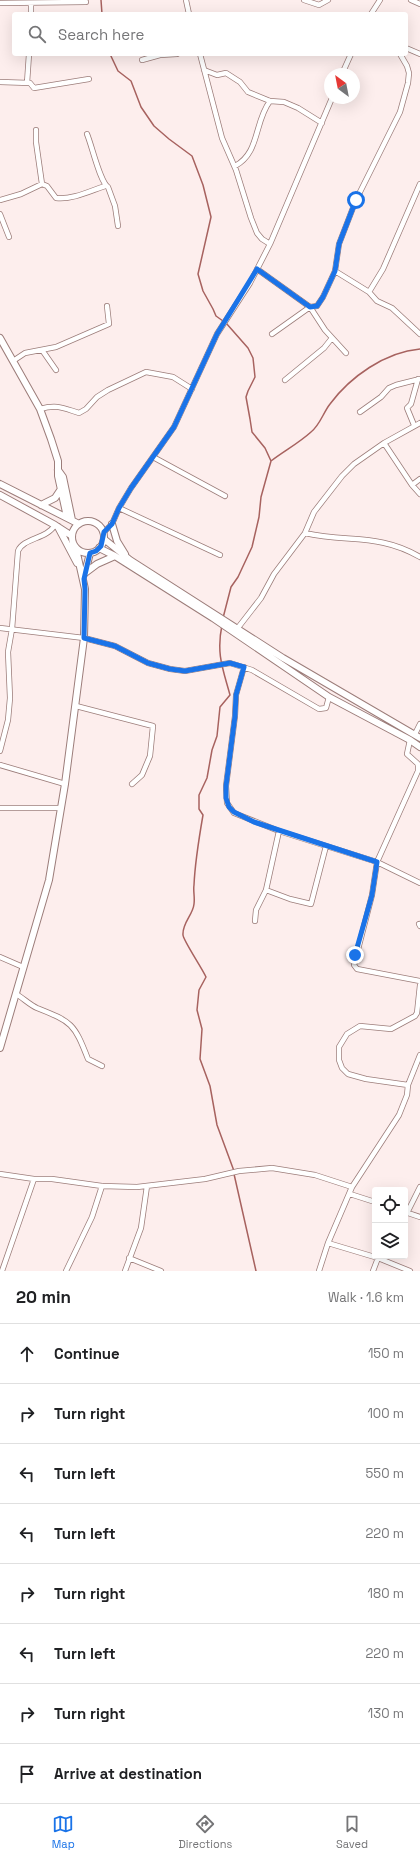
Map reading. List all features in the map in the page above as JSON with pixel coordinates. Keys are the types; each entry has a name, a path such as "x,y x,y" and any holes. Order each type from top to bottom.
{"main road":[{"path":"0,338 40,410 51,439 61,489 70,519"},
{"path":"58,470 63,477 70,519"},
{"path":"0,484 79,524"},
{"path":"41,504 51,501 61,489"},
{"path":"0,495 56,525 72,536"},
{"path":"0,1048 49,880 76,706 84,638 85,589 83,574 72,536 74,529 79,524 91,522 98,525 104,532 104,539 99,548 90,553 82,552 76,549"},
{"path":"112,524 117,541 130,560"},
{"path":"56,525 83,574"},
{"path":"104,539 130,560 236,630 332,688 418,736"},
{"path":"99,548 115,556 216,617"},
{"path":"83,574 90,553"},
{"path":"83,574 98,564 115,556"},
{"path":"236,630 329,697 410,740 420,747"}],"street":[{"path":"186,0 189,12"},
{"path":"304,0 319,5 328,0"},
{"path":"372,12 380,0"},
{"path":"411,0 420,4"},
{"path":"0,3 86,2"},
{"path":"31,3 31,12"},
{"path":"408,49 420,54"},
{"path":"27,83 29,56"},
{"path":"142,60 156,56"},
{"path":"200,56 222,138 235,166 257,233 262,239 270,244"},
{"path":"345,68 350,56"},
{"path":"272,334 310,307 317,306 321,302 335,271 339,244 356,200 394,127 405,96 409,73 401,56"},
{"path":"204,70 217,75 226,74 240,82 248,92 270,101 284,102 312,115 322,123"},
{"path":"0,82 30,83 34,88 89,79"},
{"path":"235,166 249,154 270,101"},
{"path":"104,532 112,524 119,508 174,427 217,334 257,269 270,244 329,104"},
{"path":"312,115 324,117"},
{"path":"36,130 36,142 42,184"},
{"path":"87,134 105,186 108,187 115,206 118,226"},
{"path":"42,184 47,186 56,198 70,198 105,186"},
{"path":"0,200 21,194 42,184"},
{"path":"369,292 383,269 420,184"},
{"path":"0,214 9,237"},
{"path":"257,269 310,307 332,338 346,353"},
{"path":"335,271 369,292 377,301 398,312 420,334"},
{"path":"13,361 25,353 56,347 109,324 107,306"},
{"path":"285,380 324,348 332,338"},
{"path":"42,350 56,370"},
{"path":"40,410 50,406 66,408 79,413 86,409 97,397 108,390 146,372 173,377 192,389"},
{"path":"360,412 396,384 419,379"},
{"path":"414,426 407,408 410,404 419,379"},
{"path":"236,630 261,598 274,574 292,548 305,533 314,512 342,476 354,464 384,443 420,423"},
{"path":"384,443 412,485 420,494"},
{"path":"153,457 225,496"},
{"path":"412,485 420,479"},
{"path":"119,508 220,555"},
{"path":"0,751 8,720 10,698 8,652 12,629 18,551 23,544 51,531 56,525"},
{"path":"305,533 330,537 370,539 386,542 420,557"},
{"path":"0,628 84,638 115,646 148,663 170,669 185,671 230,663 244,667 272,680 319,709 326,708 329,697"},
{"path":"244,667 236,695 226,798 227,803 234,812 279,831 377,862 420,883"},
{"path":"76,706 153,726 150,756 142,775 132,784"},
{"path":"418,736 420,724"},
{"path":"410,740 407,754 418,764 418,771 377,862 372,895 354,965 357,969 420,981"},
{"path":"0,765 65,784"},
{"path":"0,808 61,808"},
{"path":"255,921 256,910 266,890 279,831"},
{"path":"266,890 290,900 311,904 326,846"},
{"path":"0,957 24,968"},
{"path":"408,1084 366,1079 348,1074 342,1068 339,1060 339,1047 347,1034 360,1026 392,1029 408,1020 417,1013 420,986"},
{"path":"16,994 36,1008 49,1011 66,1020 77,1033 88,1059 102,1066"},
{"path":"320,1271 328,1243 352,1187 399,1115 407,1095 408,1084 418,1065 420,1055"},
{"path":"0,1174 34,1179 52,1179 117,1187 175,1184 205,1179 230,1172 262,1168 283,1169 315,1175 352,1187"},
{"path":"2,1271 34,1179"},
{"path":"66,1271 92,1217 102,1186"},
{"path":"125,1271 140,1228 147,1186"},
{"path":"408,1208 420,1187"},
{"path":"350,1194 372,1201"},
{"path":"408,1213 420,1217"},
{"path":"328,1243 372,1256"},
{"path":"129,1258 161,1271"},
{"path":"373,1271 378,1259"},
{"path":"380,1259 410,1271"}],"waterway":[{"path":"101,0 102,12"},
{"path":"111,56 118,71 131,81 141,107 154,126 192,156 203,185 211,217 198,274 203,291 216,316 223,321"},
{"path":"223,618 231,587 238,577 252,547 259,517 261,497 271,461 265,448 252,432 246,397 255,377 253,358 248,348 226,323"},
{"path":"271,461 302,440 314,429 338,394 358,376 369,368 394,355 420,349"},
{"path":"222,625 220,635 220,653 230,695 220,707 217,736 212,750 207,778 199,795 199,809 203,815 195,868 194,904 192,912 184,927 183,935 206,977 199,990 197,1010 202,1029 200,1059 210,1086 217,1125 234,1171"},
{"path":"234,1174 256,1271"}],"route":[{"path":"355,955 372,895 377,871 377,862 254,822 234,812 227,803 226,786 235,716 236,695 244,667 230,663 185,671 170,669 148,663 115,646 84,638 84,579 90,553 96,551 101,546 104,539 104,532 112,524 113,518 131,488 174,427 217,334 250,283 257,269 310,307 317,306 321,302 335,271 339,244 356,200"}]}
